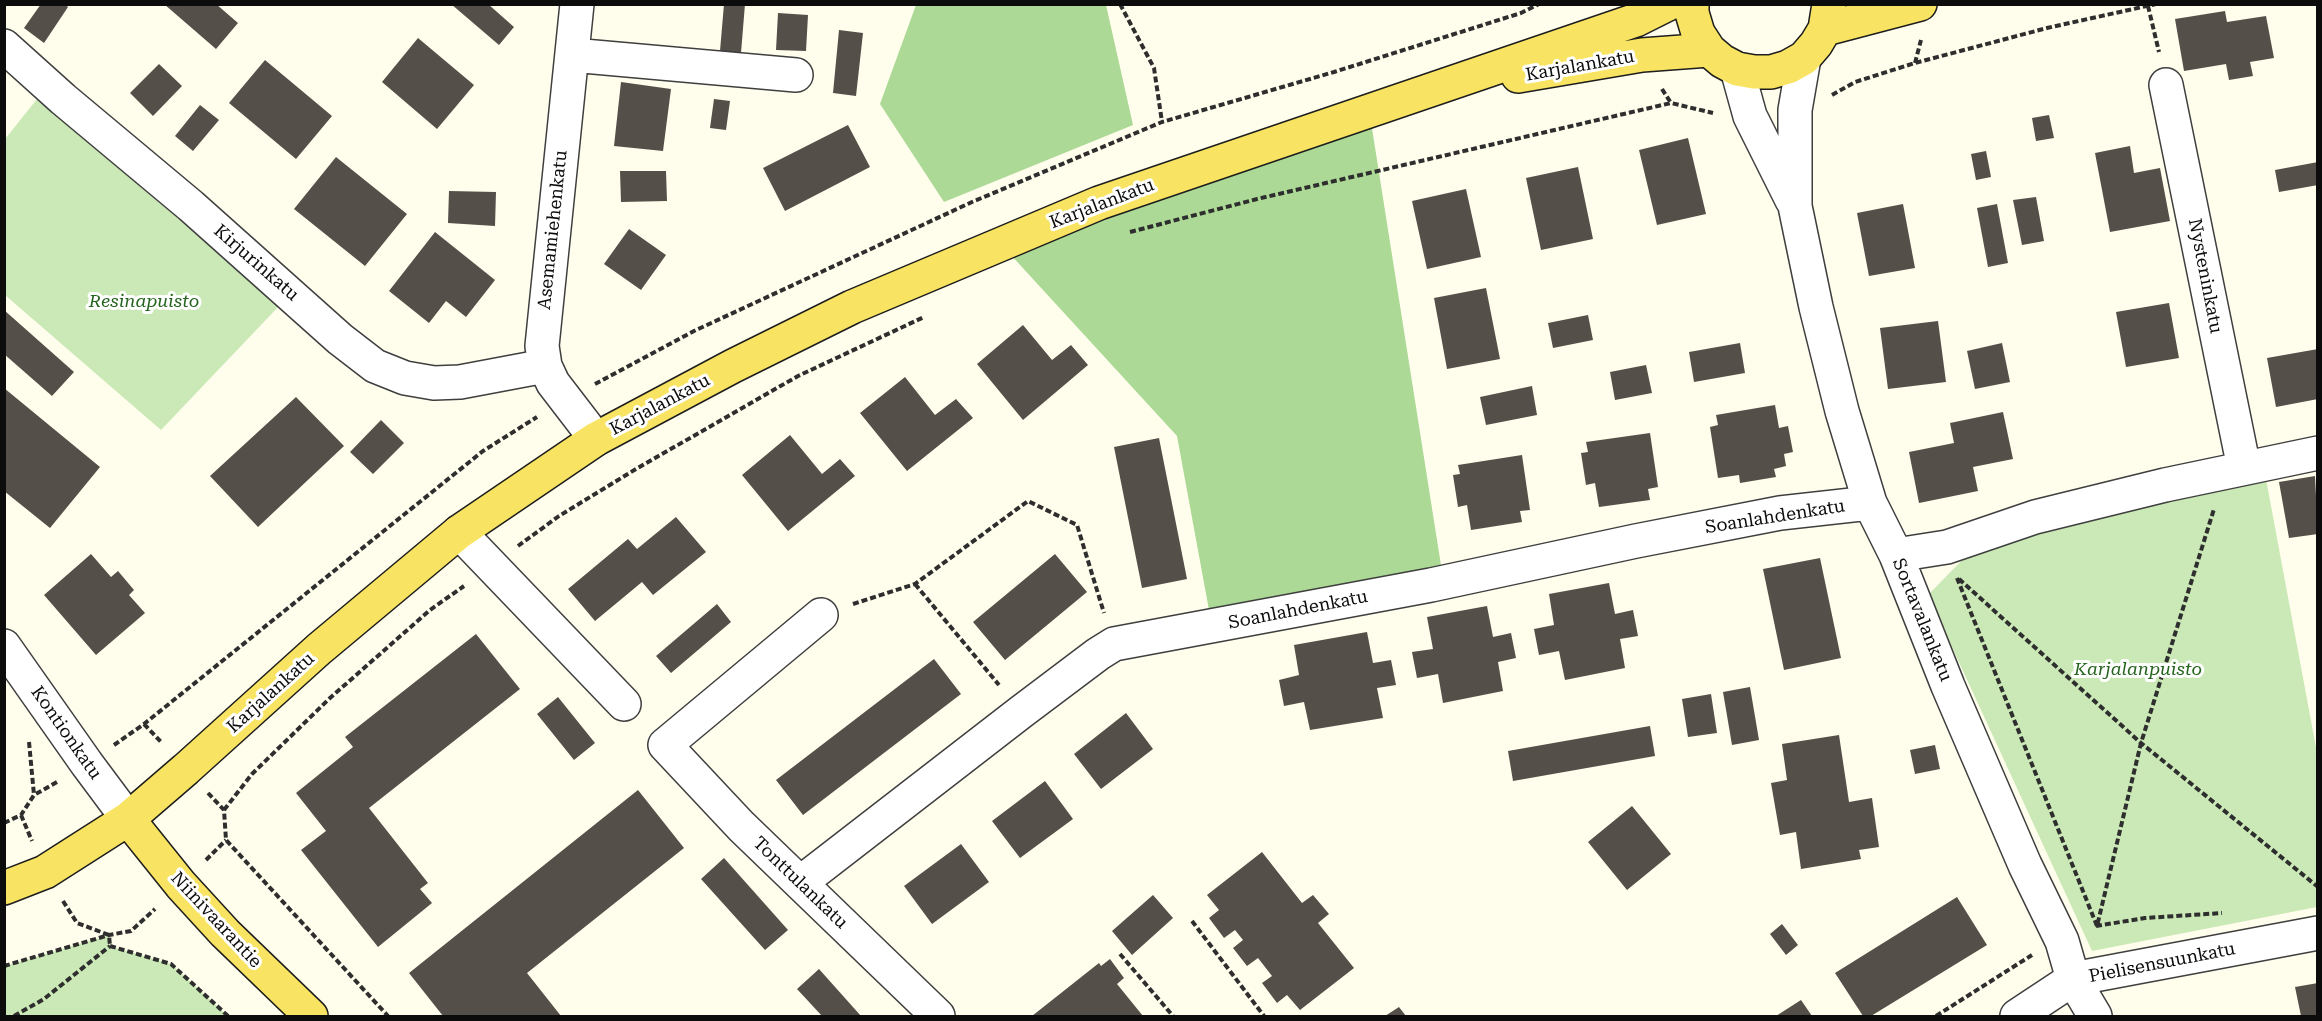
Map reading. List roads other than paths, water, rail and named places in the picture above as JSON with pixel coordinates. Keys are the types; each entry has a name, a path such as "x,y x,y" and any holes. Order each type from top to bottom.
{"main road":[{"name":"Karjalankatu","path":"4,888 45,872 128,819 319,649 459,532 596,440 733,366 852,307 1099,203 1416,93 1636,20 1668,4"},
{"path":"1692,4 1692,13 1698,33 1709,50 1722,61 1737,69 1754,72 1772,72 1788,67 1804,58 1816,44 1827,17 1920,4"},
{"name":"Karjalankatu","path":"1416,93 1642,56 1709,50"},
{"name":"Niinivaarantie","path":"128,819 181,885 225,933 311,1017"}],"street":[{"name":"Asemamiehenkatu","path":"577,4 542,346 545,366 553,383 596,440"},
{"name":"Kirjurinkatu","path":"4,46 216,228 340,339 375,366 405,378 434,383 460,382 545,366"},
{"path":"572,56 796,75"},
{"name":"Sortavalankatu","path":"1804,58 1795,110 1796,207 1816,307 1842,411 1870,503 1896,555 1948,686 2025,865 2061,941 2073,979 2095,1017"},
{"name":"Sortavalankatu","path":"1737,69 1750,116 1796,207"},
{"name":"Nysteninkatu","path":"2166,85 2244,468"},
{"path":"1896,555 1952,562 2035,517 2165,484 2318,453"},
{"name":"Soanlahdenkatu","path":"800,883 1021,712 1114,644 1431,585 1780,513 1870,503"},
{"path":"459,532 490,567 624,704"},
{"name":"Tonttulankatu","path":"821,615 665,745 741,826 938,1017"},
{"name":"Kontionkatu","path":"4,646 128,819"},
{"name":"Pielisensuunkatu","path":"2017,1017 2073,979 2318,933"}],"park label":[{"name":"Resinapuisto","path":"144,302"},
{"name":"Karjalanpuisto","path":"2138,670"}]}
